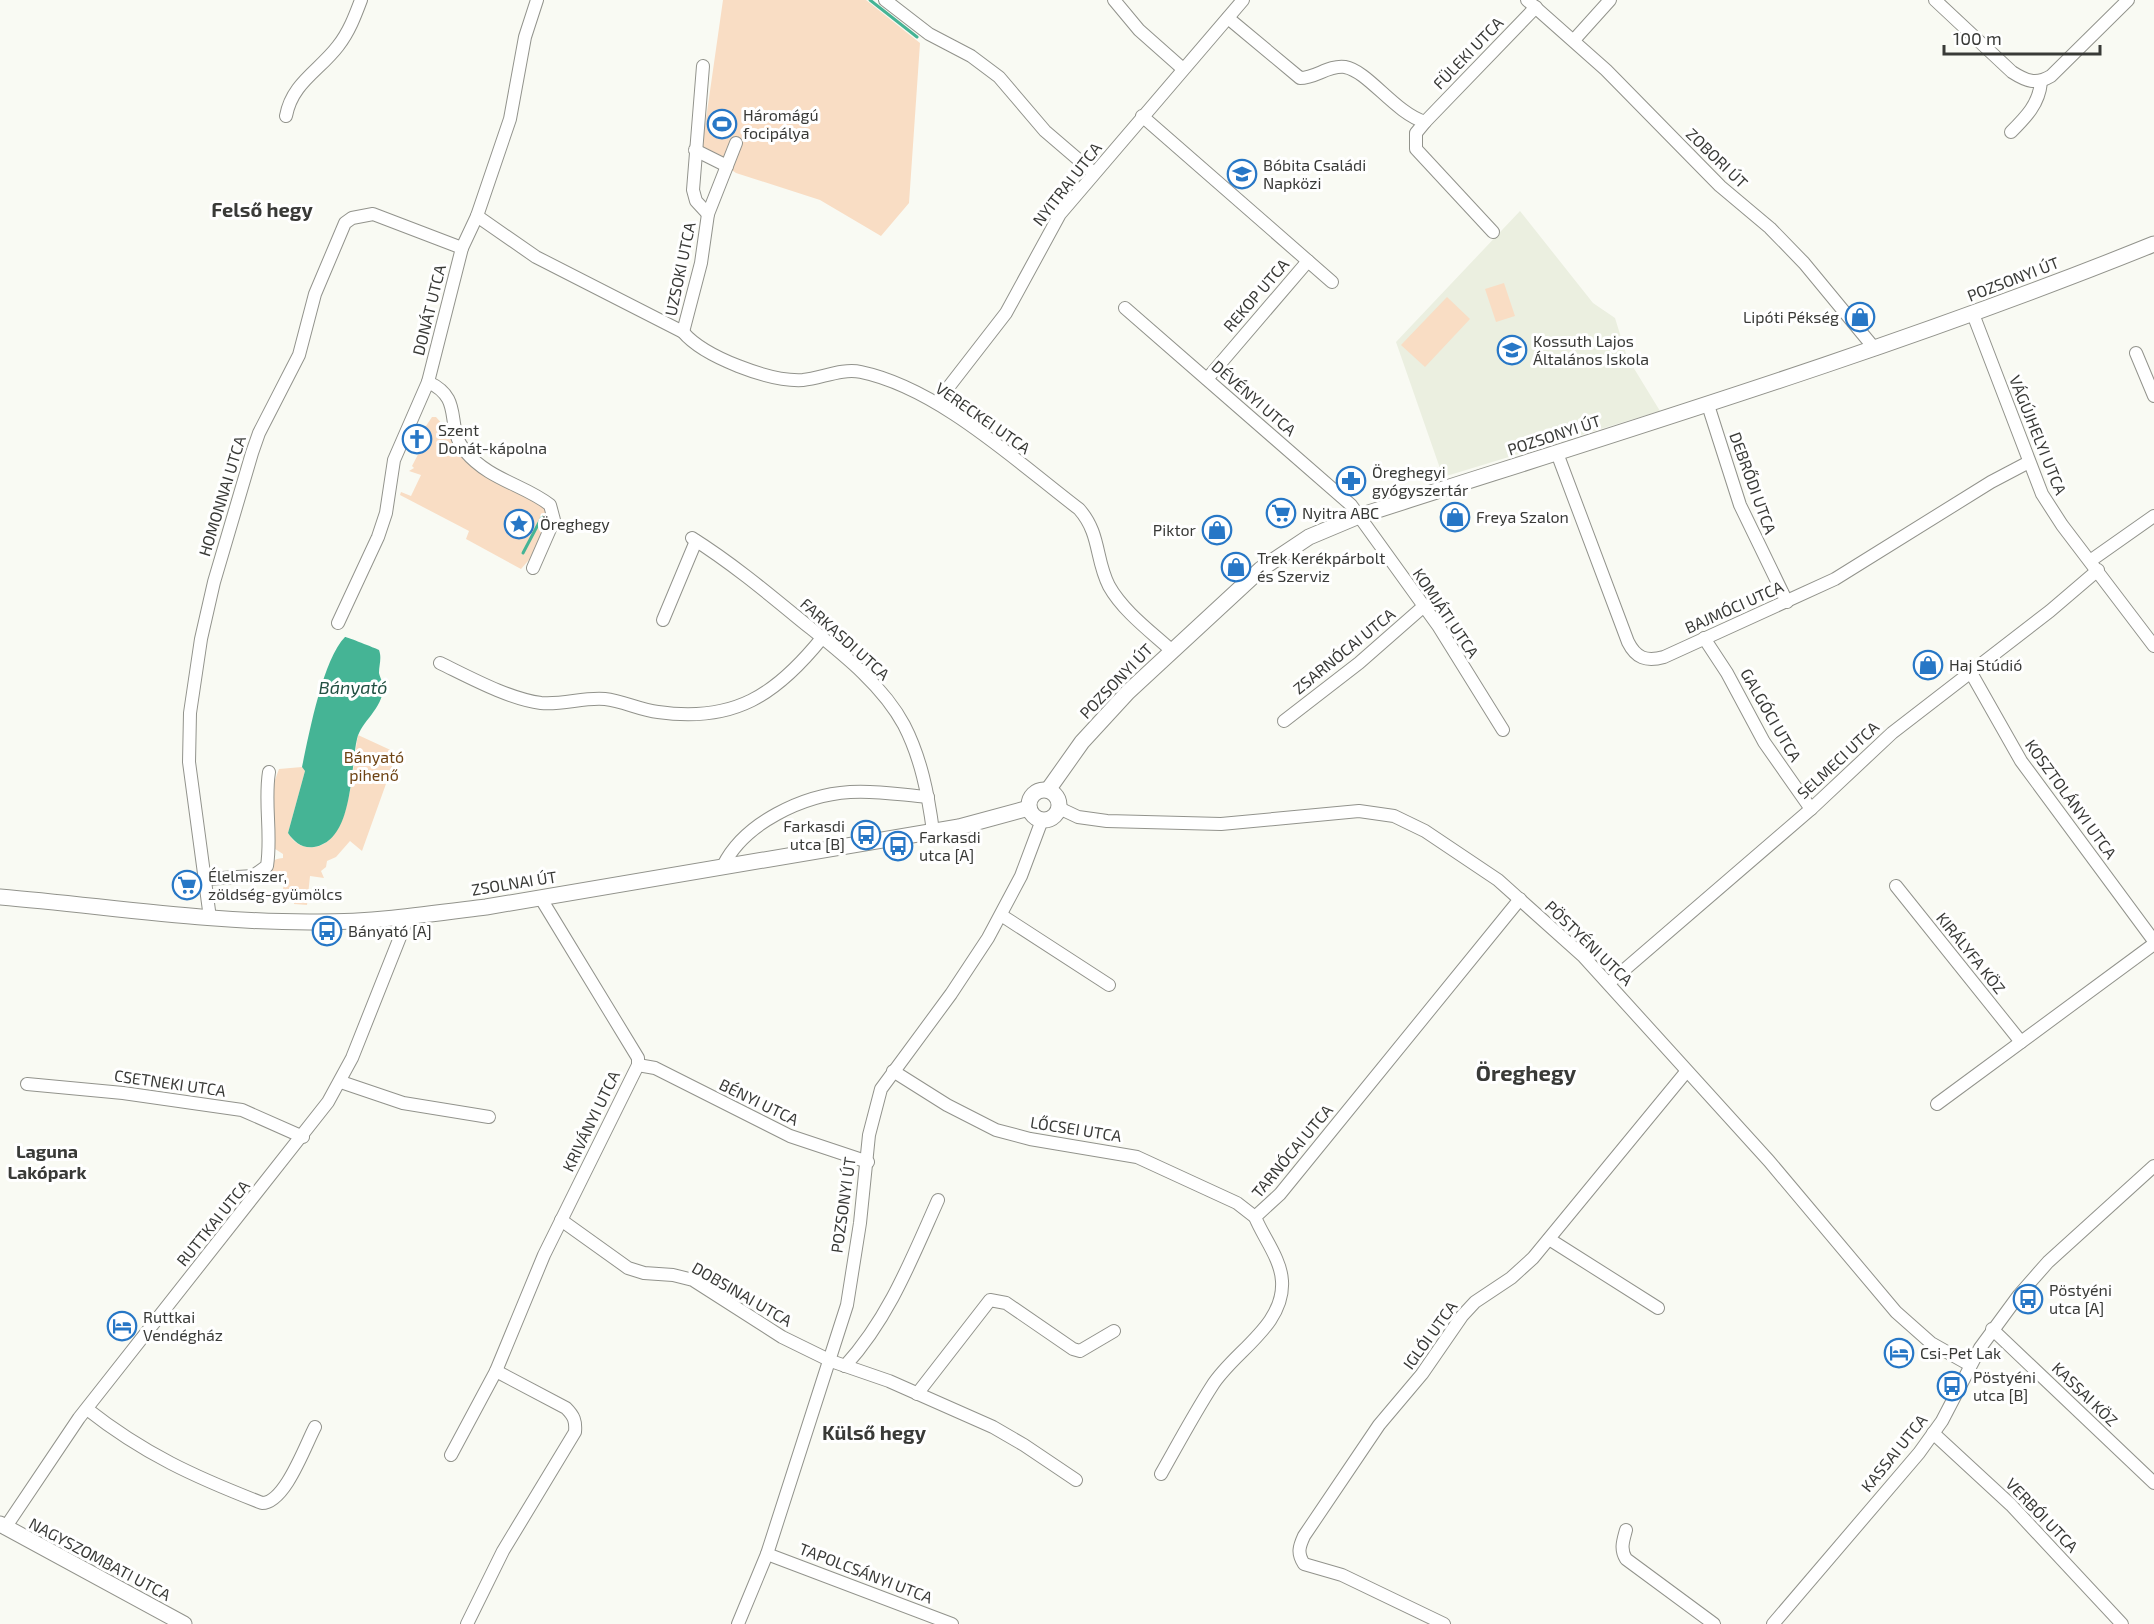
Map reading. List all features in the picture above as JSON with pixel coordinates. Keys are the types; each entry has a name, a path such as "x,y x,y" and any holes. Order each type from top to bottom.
{"street":[{"path":"286,116 289,102 298,87 337,47 350,28 361,0"},
{"name":"DONÁT UTCA","path":"338,623 378,537 386,513 394,460 428,382 462,248 477,216 513,111 525,37 537,0"},
{"path":"885,0 929,34 971,56 999,77 1045,131 1094,173"},
{"path":"1114,0 1139,30 1183,69"},
{"name":"NYITRAI UTCA","path":"938,402 1001,321 1060,214 1243,0"},
{"path":"1574,40 1610,0"},
{"path":"1935,0 2012,72 2024,80 2041,82 2051,76 2128,0"},
{"name":"ZOBORI ÚT","path":"1531,4 1574,40 1720,186 1786,244 1875,349"},
{"name":"FÜLEKI UTCA","path":"1493,232 1416,149 1416,133 1531,4"},
{"path":"1228,18 1300,78 1314,76 1336,67 1354,70 1405,113 1425,122"},
{"name":"UZSOKI UTCA","path":"703,66 693,190 696,201 708,214"},
{"path":"2011,132 2031,112 2037,101 2041,82"},
{"name":"REKOP UTCA","path":"1142,116 1332,282"},
{"name":"UZSOKI UTCA","path":"683,332 701,263 708,214 736,143"},
{"path":"695,150 727,166"},
{"name":"HOMONNAI UTCA","path":"210,918 189,762 190,713 201,639 214,582 259,434 299,356 315,294 345,223 362,214 373,214 462,248"},
{"name":"VERECKEI UTCA","path":"477,216 536,256 683,332 692,343 733,364 801,380 858,371 938,402 1079,509 1086,517 1097,540 1109,586 1135,617 1171,650"},
{"name":"POZSONYI ÚT","path":"1048,790 1101,720 1171,650 1284,551 1324,529 1875,349 2154,244"},
{"name":"REKOP UTCA","path":"1207,379 1308,261"},
{"name":"DÉVÉNYI UTCA","path":"1125,308 1343,497 1359,516"},
{"name":"VÁGÚJHELYI UTCA","path":"1972,314 2029,462 2052,510 2154,646"},
{"path":"2136,354 2154,396"},
{"path":"428,382 438,387 450,398 456,434 465,451 501,480 550,505 554,520 533,568"},
{"name":"DEBRŐDI UTCA","path":"1708,405 1740,505 1787,602"},
{"name":"BAJMÓCI UTCA","path":"1557,453 1631,649 1645,660 1654,660 1787,602 1848,572 1990,482 2029,462"},
{"name":"KOMJÁTI UTCA","path":"1359,516 1424,606 1503,730"},
{"name":"SELMECI UTCA","path":"1609,983 1811,808 1892,733 1970,670 2050,611 2094,566 2154,516"},
{"name":"FARKASDI UTCA","path":"663,620 694,539 737,569 822,638 871,682 895,711 912,744 928,797 933,831"},
{"name":"ZSARNÓCAI UTCA","path":"1284,721 1359,663 1424,606"},
{"path":"440,663 475,680 541,702 605,699 654,712 693,715 728,711 768,693 791,674 822,638"},
{"name":"GALGÓCI UTCA","path":"1704,638 1764,742 1811,808"},
{"name":"KOSZTOLÁNYI UTCA","path":"1970,670 2021,761 2154,943"},
{"path":"206,879 253,876 260,874 267,866 269,772"},
{"path":"1048,790 1058,799 1059,808 1053,817 1042,820 1034,816 1029,808 1029,799 1035,792 1048,790"},
{"path":"723,866 738,842 754,829 812,799 850,792 928,797"},
{"name":"ZSOLNAI ÚT","path":"0,897 210,918 318,922 408,917 933,831 976,823 1029,808"},
{"name":"PÖSTYÉNI UTCA","path":"1059,808 1078,817 1107,821 1198,824 1236,824 1340,811 1394,816 1425,831 1469,859 1520,899 1609,983 1686,1072 1769,1161 1896,1312 1931,1343 1970,1365"},
{"name":"POZSONYI ÚT","path":"738,1624 767,1554 831,1361 846,1305 868,1162 872,1118 881,1089 951,994 1001,915 1036,843 1042,820"},
{"name":"KIRÁLYFA KÖZ","path":"1896,886 2021,1042"},
{"name":"KRIVÁNYI UTCA","path":"451,1455 496,1371 561,1220 638,1065 638,1058 540,897"},
{"name":"TARNÓCAI UTCA","path":"1161,1474 1213,1384 1258,1336 1276,1306 1281,1291 1280,1269 1255,1217 1280,1194 1520,899"},
{"path":"1001,915 1109,985"},
{"name":"RUTTKAI UTCA","path":"2,1526 87,1409 303,1137 341,1082 408,917"},
{"path":"1937,1104 2154,943"},
{"name":"BÉNYI UTCA","path":"638,1065 655,1068 790,1136 868,1162"},
{"name":"LŐCSEI UTCA","path":"893,1071 947,1105 996,1130 1030,1139 1137,1157 1237,1203 1255,1217"},
{"name":"IGLÓI UTCA","path":"1444,1624 1342,1575 1304,1564 1299,1556 1304,1536 1379,1425 1422,1374 1462,1316 1475,1302 1520,1271 1686,1072"},
{"path":"341,1082 403,1103 489,1117"},
{"name":"CSETNEKI UTCA","path":"27,1084 123,1093 242,1110 303,1137"},
{"name":"KASSAI UTCA","path":"1773,1624 1909,1465 1933,1433 1992,1329 2048,1262 2154,1166"},
{"path":"845,1366 882,1318 898,1290 938,1200"},
{"name":"DOBSINAI UTCA","path":"561,1220 628,1268 644,1273 673,1275 693,1280 782,1336 831,1361 917,1394 1010,1436 1076,1480"},
{"path":"1549,1239 1658,1308"},
{"path":"917,1394 990,1300 1006,1303 1073,1349 1080,1351 1114,1331"},
{"name":"KASSAI KÖZ","path":"1992,1329 2154,1483"},
{"path":"467,1624 503,1551 574,1432 576,1423 566,1408 496,1371"},
{"path":"87,1409 144,1450 170,1465 262,1503 269,1503 281,1494 315,1427"},
{"name":"VERBÓI UTCA","path":"1933,1433 2011,1505 2122,1624"},
{"name":"NAGYSZOMBATI UTCA","path":"2,1526 184,1624"},
{"path":"1626,1530 1622,1544 1622,1553 1626,1559 1714,1624"},
{"name":"TAPOLCSÁNYI UTCA","path":"767,1554 952,1624"}],"shaded area":[{"name":"Kossuth Lajos Általános Iskola","path":"1520,211 1593,303 1615,318 1627,357 1660,411 1443,477 1396,342"}],"green space":[{"path":"723,0 866,0 920,43 909,203 881,236 820,200 736,173 702,147"},
{"path":"1504,283 1515,316 1496,322 1485,289"},
{"path":"1447,297 1470,319 1425,367 1401,345"},
{"path":"432,417 436,417 450,433 468,463 545,507 548,521 535,553 521,569 466,539 469,531 400,495 401,492 411,496 421,475 409,471 414,468 412,466 424,443 424,429"},
{"name":"Bányató pihenő","path":"358,735 397,753 362,851 350,841 336,857 327,861 326,867 321,871 324,878 310,876 307,905 294,904 295,890 283,889 284,882 271,882 269,873 271,863 283,858 283,854 272,847 272,788 279,769 302,767 305,771 288,833 293,840 307,847 315,847 327,842 343,817 348,800"}],"water":[{"name":"Bányató","path":"345,637 379,650 382,694 376,708 359,732 348,802 337,832 327,842 314,847 306,847 296,842 288,833 305,771 302,767 318,698 330,662"}],"waterway":[{"path":"870,0 917,37"},
{"path":"523,553 542,517"}],"place":[{"name":"Háromágú focipálya","path":"722,124"},
{"name":"Bóbita Családi Napközi","path":"1242,174"},
{"name":"Lipóti Pékség","path":"1860,317"},
{"name":"Kossuth Lajos Általános Iskola","path":"1512,350"},
{"name":"Szent Donát-kápolna","path":"417,439"},
{"name":"Öreghegyi gyógyszertár","path":"1351,481"},
{"name":"Nyitra ABC","path":"1281,513"},
{"name":"Freya Szalon","path":"1455,517"},
{"name":"Öreghegy","path":"519,524"},
{"name":"Piktor","path":"1217,530"},
{"name":"Trek Kerékpárbolt és Szerviz","path":"1236,567"},
{"name":"Haj Stúdió","path":"1928,665"},
{"name":"Farkasdi utca [B]","path":"866,835"},
{"name":"Farkasdi utca [A]","path":"898,846"},
{"name":"Élelmiszer, zöldség-gyümölcs","path":"187,885"},
{"name":"Bányató [A]","path":"327,931"},
{"name":"Pöstyéni utca [A]","path":"2028,1299"},
{"name":"Ruttkai Vendégház","path":"122,1326"},
{"name":"Csi-Pet Lak","path":"1899,1353"},
{"name":"Pöstyéni utca [B]","path":"1952,1386"}],"district":[{"name":"Felső hegy","path":"262,210"},
{"name":"Öreghegy","path":"1526,1073"},
{"name":"Laguna Lakópark","path":"47,1162"},
{"name":"Külső hegy","path":"874,1433"}]}
